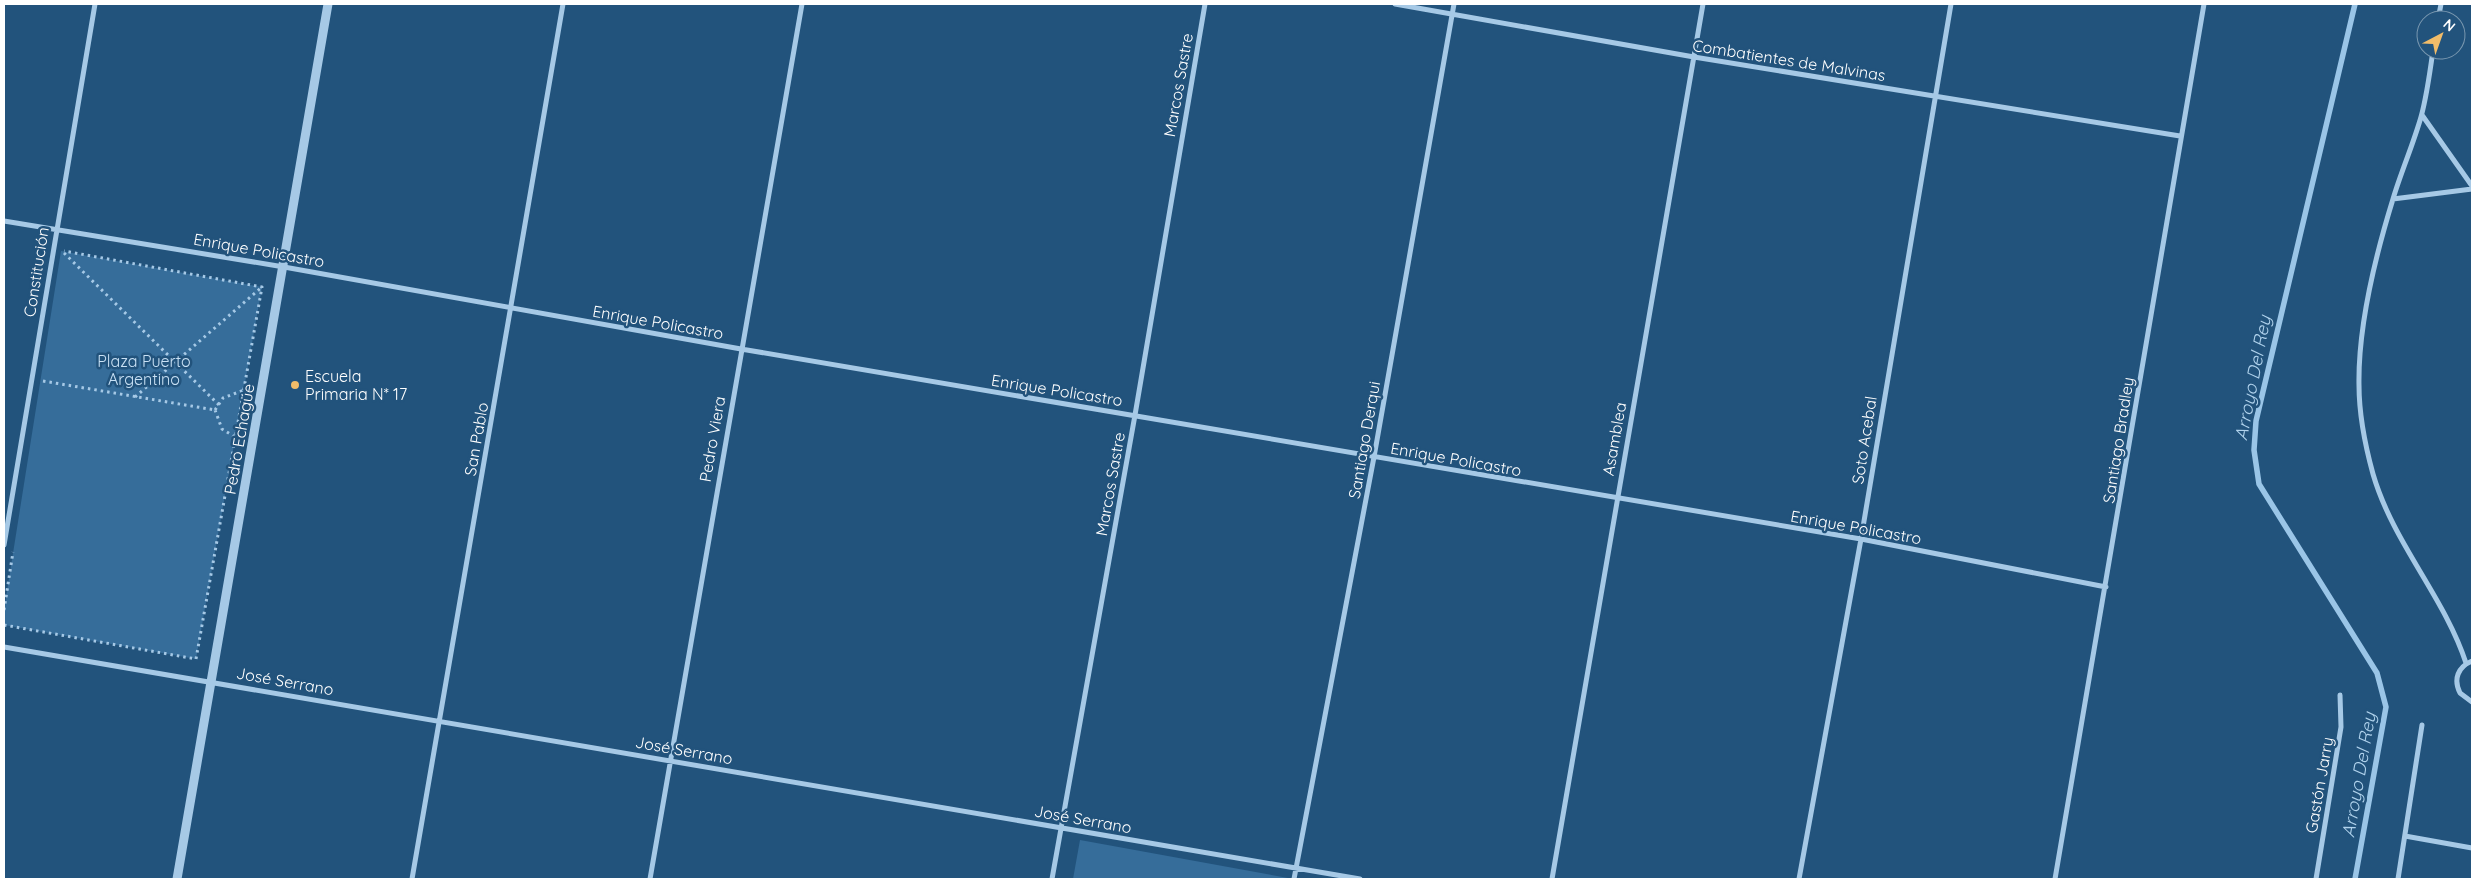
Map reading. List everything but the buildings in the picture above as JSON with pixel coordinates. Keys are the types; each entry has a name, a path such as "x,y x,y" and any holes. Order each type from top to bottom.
{"street":[{"name":"Constitución","path":"4,545 95,4"},
{"name":"Pedro Echagüe","path":"178,879 328,4"},
{"name":"San Pablo","path":"412,879 563,4"},
{"name":"Pedro Viera","path":"650,879 802,4"},
{"name":"Marcos Sastre","path":"1052,879 1135,415 1205,4"},
{"name":"Combatientes de Malvinas","path":"1395,4 1694,57 2180,136"},
{"name":"Santiago Derqui","path":"1294,879 1374,457 1454,4"},
{"name":"Asamblea","path":"1552,879 1616,499 1703,4"},
{"name":"Soto Acebal","path":"1799,879 1861,539 1934,96 1951,4"},
{"name":"Santiago Bradley","path":"2055,879 2106,587 2180,136 2204,4"},
{"path":"2431,60 2422,115 2393,199 2368,302 2358,384 2362,426 2374,475 2390,522 2447,618 2469,662 2458,674 2457,687 2464,698 2472,702"},
{"path":"2393,199 2472,188 2422,115"},
{"name":"Enrique Policastro","path":"4,221 284,267 741,349 1135,415 1616,499 1861,539 2106,587"},
{"name":"José Serrano","path":"4,646 1360,879"},
{"name":"Gastón Jarry","path":"2316,879 2341,727 2340,696"},
{"path":"2398,879 2422,726"},
{"path":"2405,836 2472,848"}],"path":[{"path":"219,405 61,250 262,287"},
{"path":"135,397 262,287"},
{"path":"4,625 196,659 262,287"},
{"path":"40,381 215,410"},
{"path":"215,410 224,398 244,390"},
{"path":"215,410 222,428 235,437"}],"green space":[{"name":"Plaza Puerto Argentino","path":"61,251 262,287 196,659 4,625 4,610"},
{"path":"1080,840 1288,878 1073,879"}],"waterway":[{"name":"Arroyo Del Rey","path":"2355,4 2256,421 2254,450 2259,484 2377,673 2386,707 2355,879"}],"place":[{"name":"Escuela Primaria N* 17","path":"295,385"}]}
